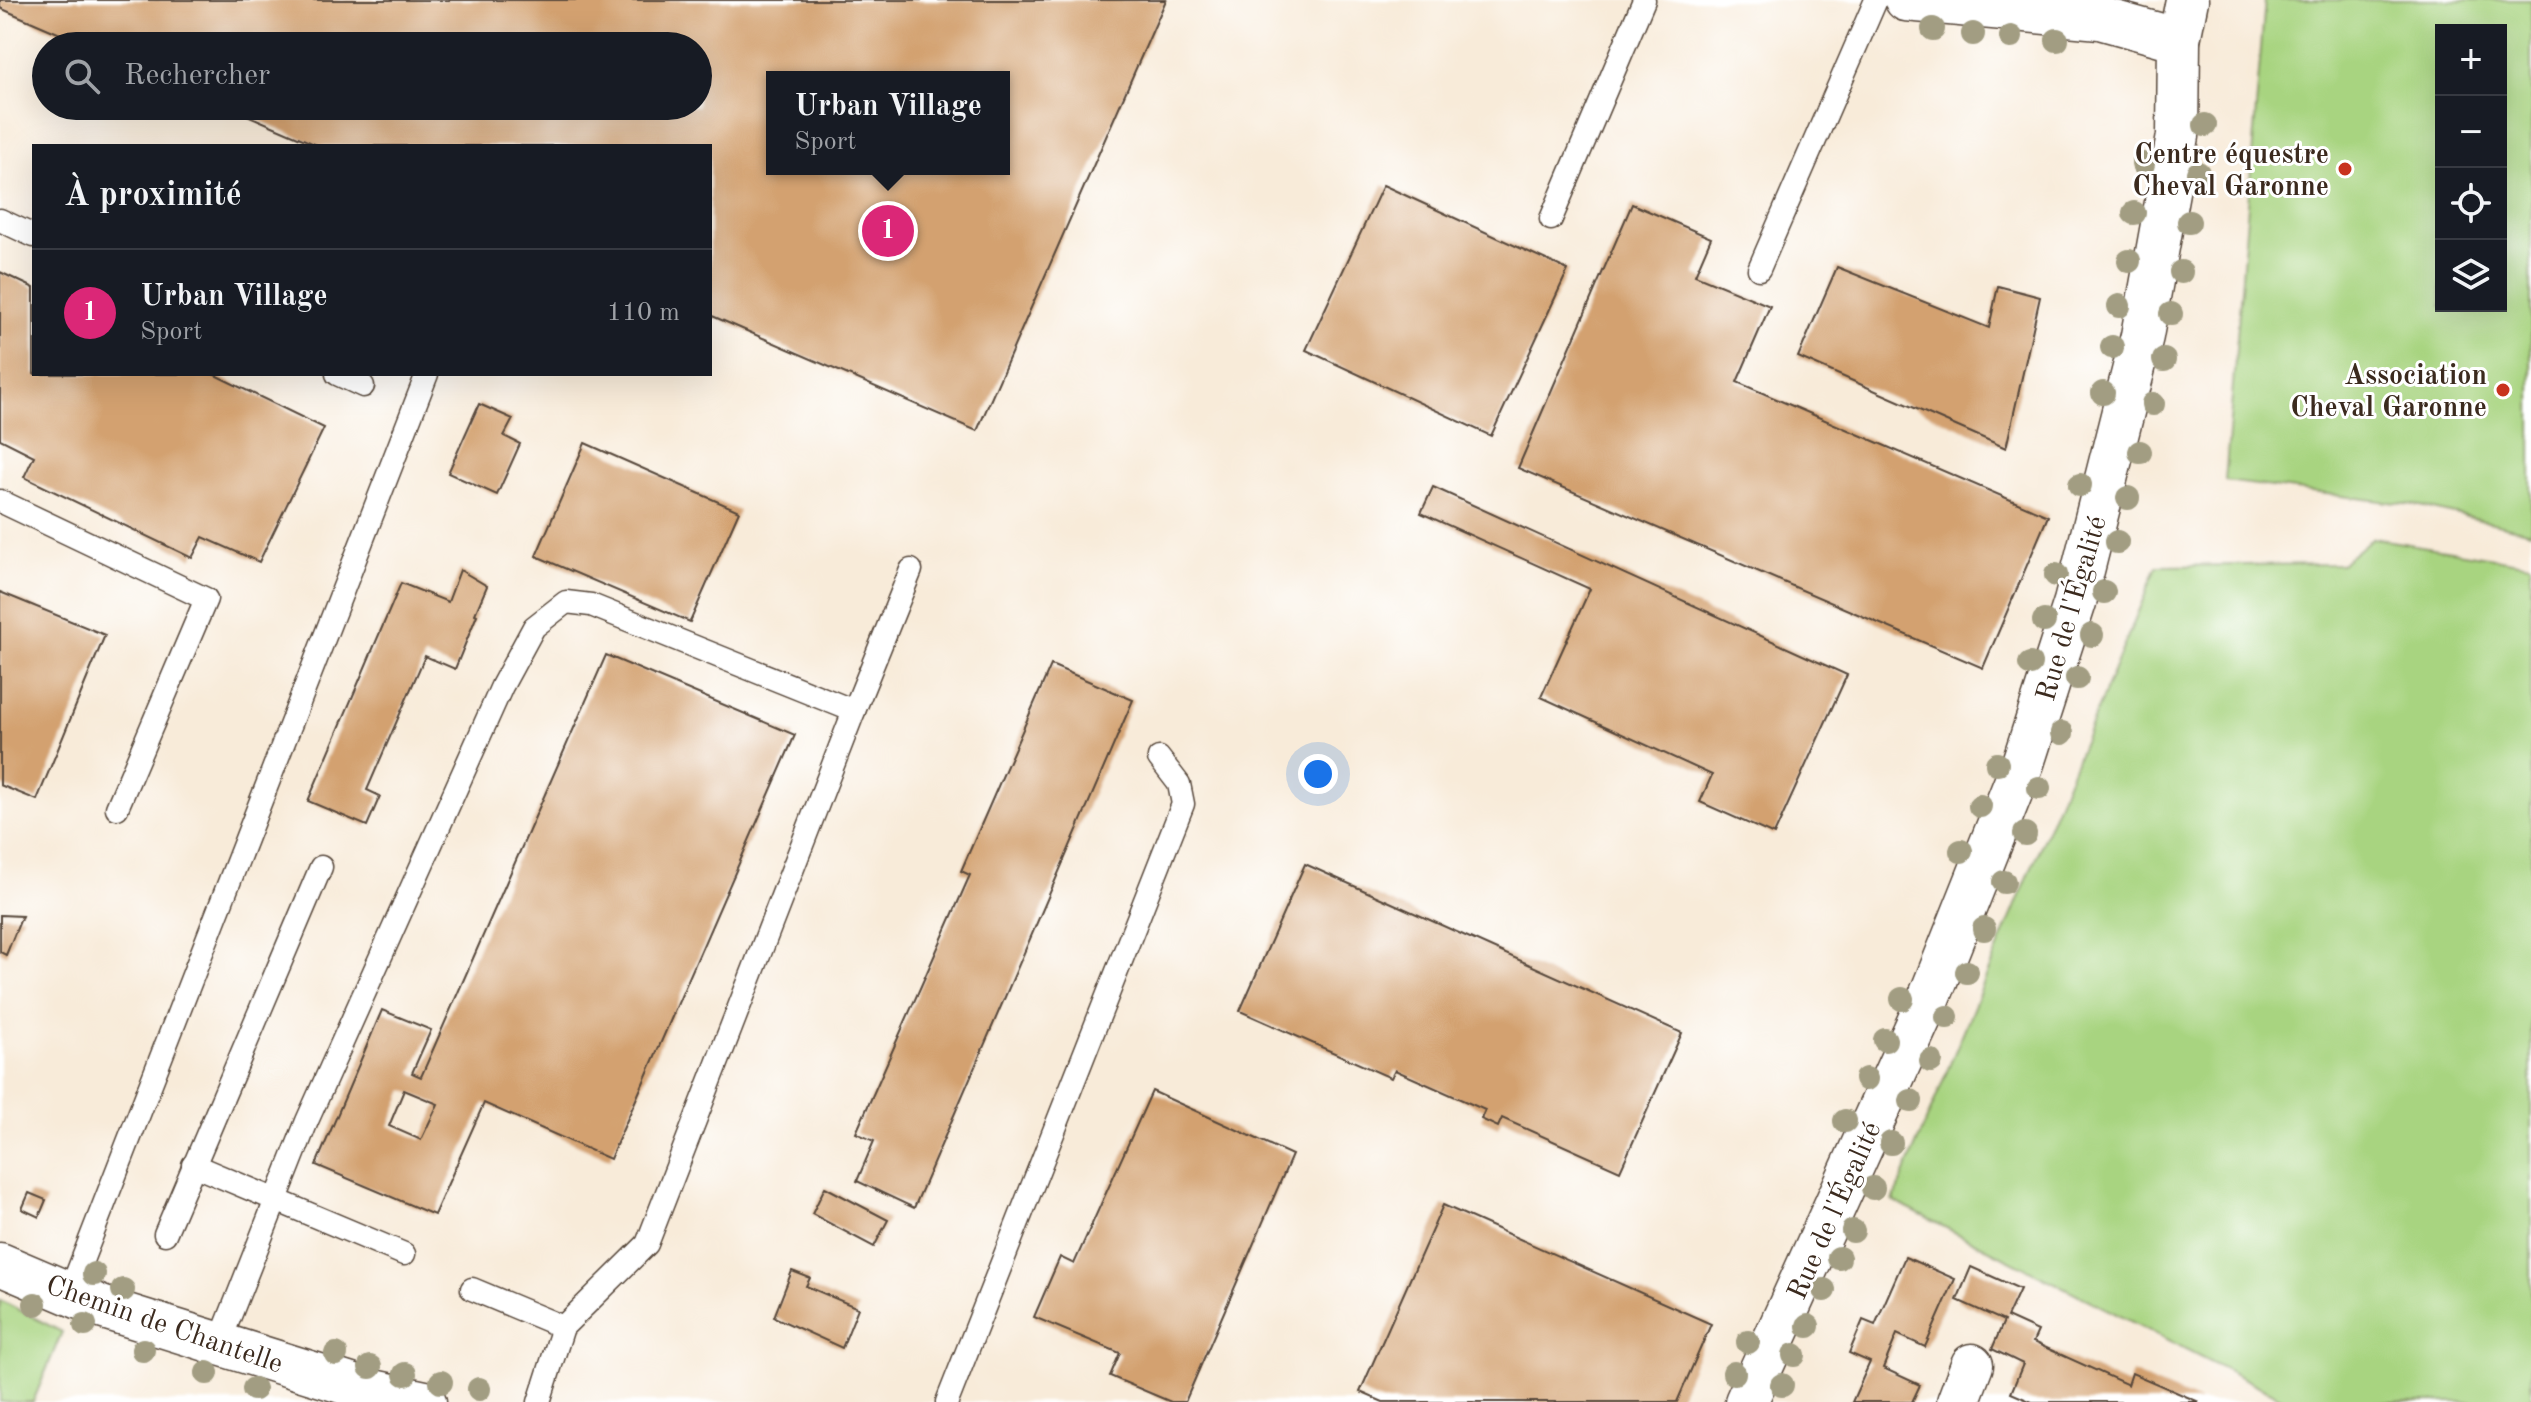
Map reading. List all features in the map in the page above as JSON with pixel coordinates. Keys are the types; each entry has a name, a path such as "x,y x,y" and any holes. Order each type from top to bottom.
{"street":[{"path":"1906,0 2100,18 2179,40"},
{"name":"Rue de l'Égalité","path":"1746,1402 1930,996 2028,749 2075,602 2142,336 2178,136 2179,40 2187,0"},
{"name":"Chemin de Chantelle","path":"0,1264 101,1307 364,1389 425,1402"}],"lane":[{"path":"1551,219 1644,0"},
{"path":"1759,269 1876,0"},
{"path":"0,220 32,235"},
{"path":"341,376 363,386"},
{"path":"69,1294 426,376"},
{"path":"0,501 206,599 117,808"},
{"path":"539,1402 563,1327 647,1244 911,570"},
{"path":"219,1344 274,1201 502,686 534,627 566,602 591,605 854,711"},
{"path":"947,1402 1183,804 1179,784 1159,758"},
{"path":"165,1234 321,867"},
{"path":"193,1165 404,1254"},
{"path":"472,1289 563,1327"}],"green space":[{"name":"Centre équestre Cheval Garonne","path":"2265,0 2531,0 2531,532 2420,506 2225,481"},
{"path":"2372,538 2531,564 2531,1402 2290,1402 1893,1201 2157,566 2341,564"},
{"path":"0,1300 62,1332 33,1402 0,1402"}],"building":[{"path":"0,0 1166,0 977,431 712,316 712,144 314,144 259,120 712,120 712,32 56,32 0,8"},
{"path":"1383,185 1568,270 1491,436 1306,350"},
{"path":"1632,204 1711,238 1695,275 1770,306 1737,382 2048,516 1983,668 1518,468"},
{"path":"1837,267 1989,328 1998,286 2040,297 2006,448 1798,357"},
{"path":"0,272 32,287 32,376 217,376 324,428 259,562 203,537 192,558 24,477 34,456 0,439"},
{"path":"479,404 513,419 504,436 520,444 497,495 448,473"},
{"path":"585,443 739,511 690,622 536,556"},
{"path":"1433,487 1847,675 1774,835 1700,802 1712,775 1541,697 1590,589 1421,513"},
{"path":"460,570 487,586 477,615 455,669 425,656 367,790 380,796 367,826 308,801 401,583 448,602"},
{"path":"0,592 105,635 37,800 0,785"},
{"path":"606,655 795,735 610,1159 484,1103 434,1215 316,1165 382,1010 431,1030 412,1073 421,1077","holes":["404,1090 438,1104 421,1140 389,1126"]},
{"path":"1051,665 1133,700 914,1208 857,1181 874,1141 856,1133 970,875 961,871"},
{"path":"1305,864 1682,1033 1620,1171 1502,1118 1498,1127 1481,1119 1485,1110 1395,1070 1391,1078 1240,1011"},
{"path":"0,915 22,916 6,955 0,952"},
{"path":"1152,1091 1292,1155 1185,1402 1171,1402 1110,1376 1120,1353 1034,1317 1060,1257 1074,1264"},
{"path":"825,1187 888,1220 874,1247 812,1214"},
{"path":"29,1193 46,1200 39,1217 22,1209"},
{"path":"1443,1205 1711,1324 1677,1402 1383,1402 1360,1392"},
{"path":"1905,1257 1955,1279 1925,1347 1897,1334 1883,1368 1920,1385 1912,1402 1852,1402 1870,1362 1849,1353 1863,1320 1875,1325"},
{"path":"1971,1267 2020,1289 2007,1317 2038,1331 2033,1342 2128,1385 2132,1373 2199,1402 2032,1402 2011,1393 2023,1364 1992,1349 2004,1321 1957,1300"},
{"path":"792,1271 810,1278 806,1286 858,1308 842,1348 774,1317"}],"place":[{"name":"Centre équestre Cheval Garonne","path":"2345,169"},
{"name":"Urban Village","path":"888,231"},
{"name":"Association Cheval Garonne","path":"2503,390"}]}
